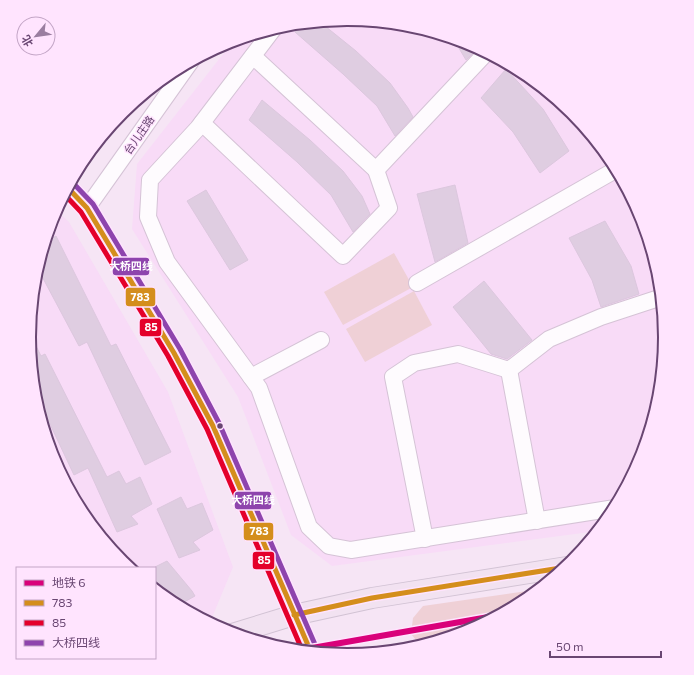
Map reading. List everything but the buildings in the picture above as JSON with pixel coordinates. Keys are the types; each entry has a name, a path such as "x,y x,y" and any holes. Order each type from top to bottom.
{"main road":[{"path":"243,631 294,615 372,598 555,569"}],"street":[{"path":"268,37 202,122 150,180 148,217 167,262 259,388 309,527 329,546 351,550 607,509"},
{"path":"202,122 343,256 389,208 376,170 253,56"},
{"path":"376,170 482,57"},
{"name":"台儿庄路","path":"87,208 184,72"},
{"path":"417,283 611,172"},
{"path":"72,192 87,208 174,353 213,426 308,646"},
{"path":"509,370 549,339 600,316 656,299"},
{"path":"251,377 321,340"},
{"path":"426,539 393,377 414,363 458,354 509,370"},
{"path":"509,370 537,521"}],"shaded area":[{"path":"347,26 408,32 447,43 485,58 520,78 537,90 581,132 606,164 617,182 635,218 642,237 653,277 656,297 658,317 658,358 653,398 648,418 635,457 617,493 594,527 590,532 332,566 291,535 238,397 132,229 137,164 225,51 266,37 286,32"},
{"path":"61,214 69,222 168,392 233,567 212,618 174,597 156,584 156,567 137,567 113,543 88,511 59,457 41,398 36,358 36,317 41,277 52,237"},
{"path":"394,253 413,287 343,325 324,292"},
{"path":"414,291 432,325 365,362 346,329"},
{"path":"529,591 485,617 447,632 417,641 411,634 413,618 423,606"}],"metro line":[{"name":"6","path":"317,647 482,618"}],"transit line":[{"name":"大桥四线","path":"75,185 93,204 180,349 219,423 316,647"},
{"name":"783","path":"72,192 87,208 174,353 213,426 309,646"},
{"name":"85","path":"69,199 81,212 168,356 207,429 300,645"},
{"name":"783","path":"294,615 372,598 555,569"}]}
